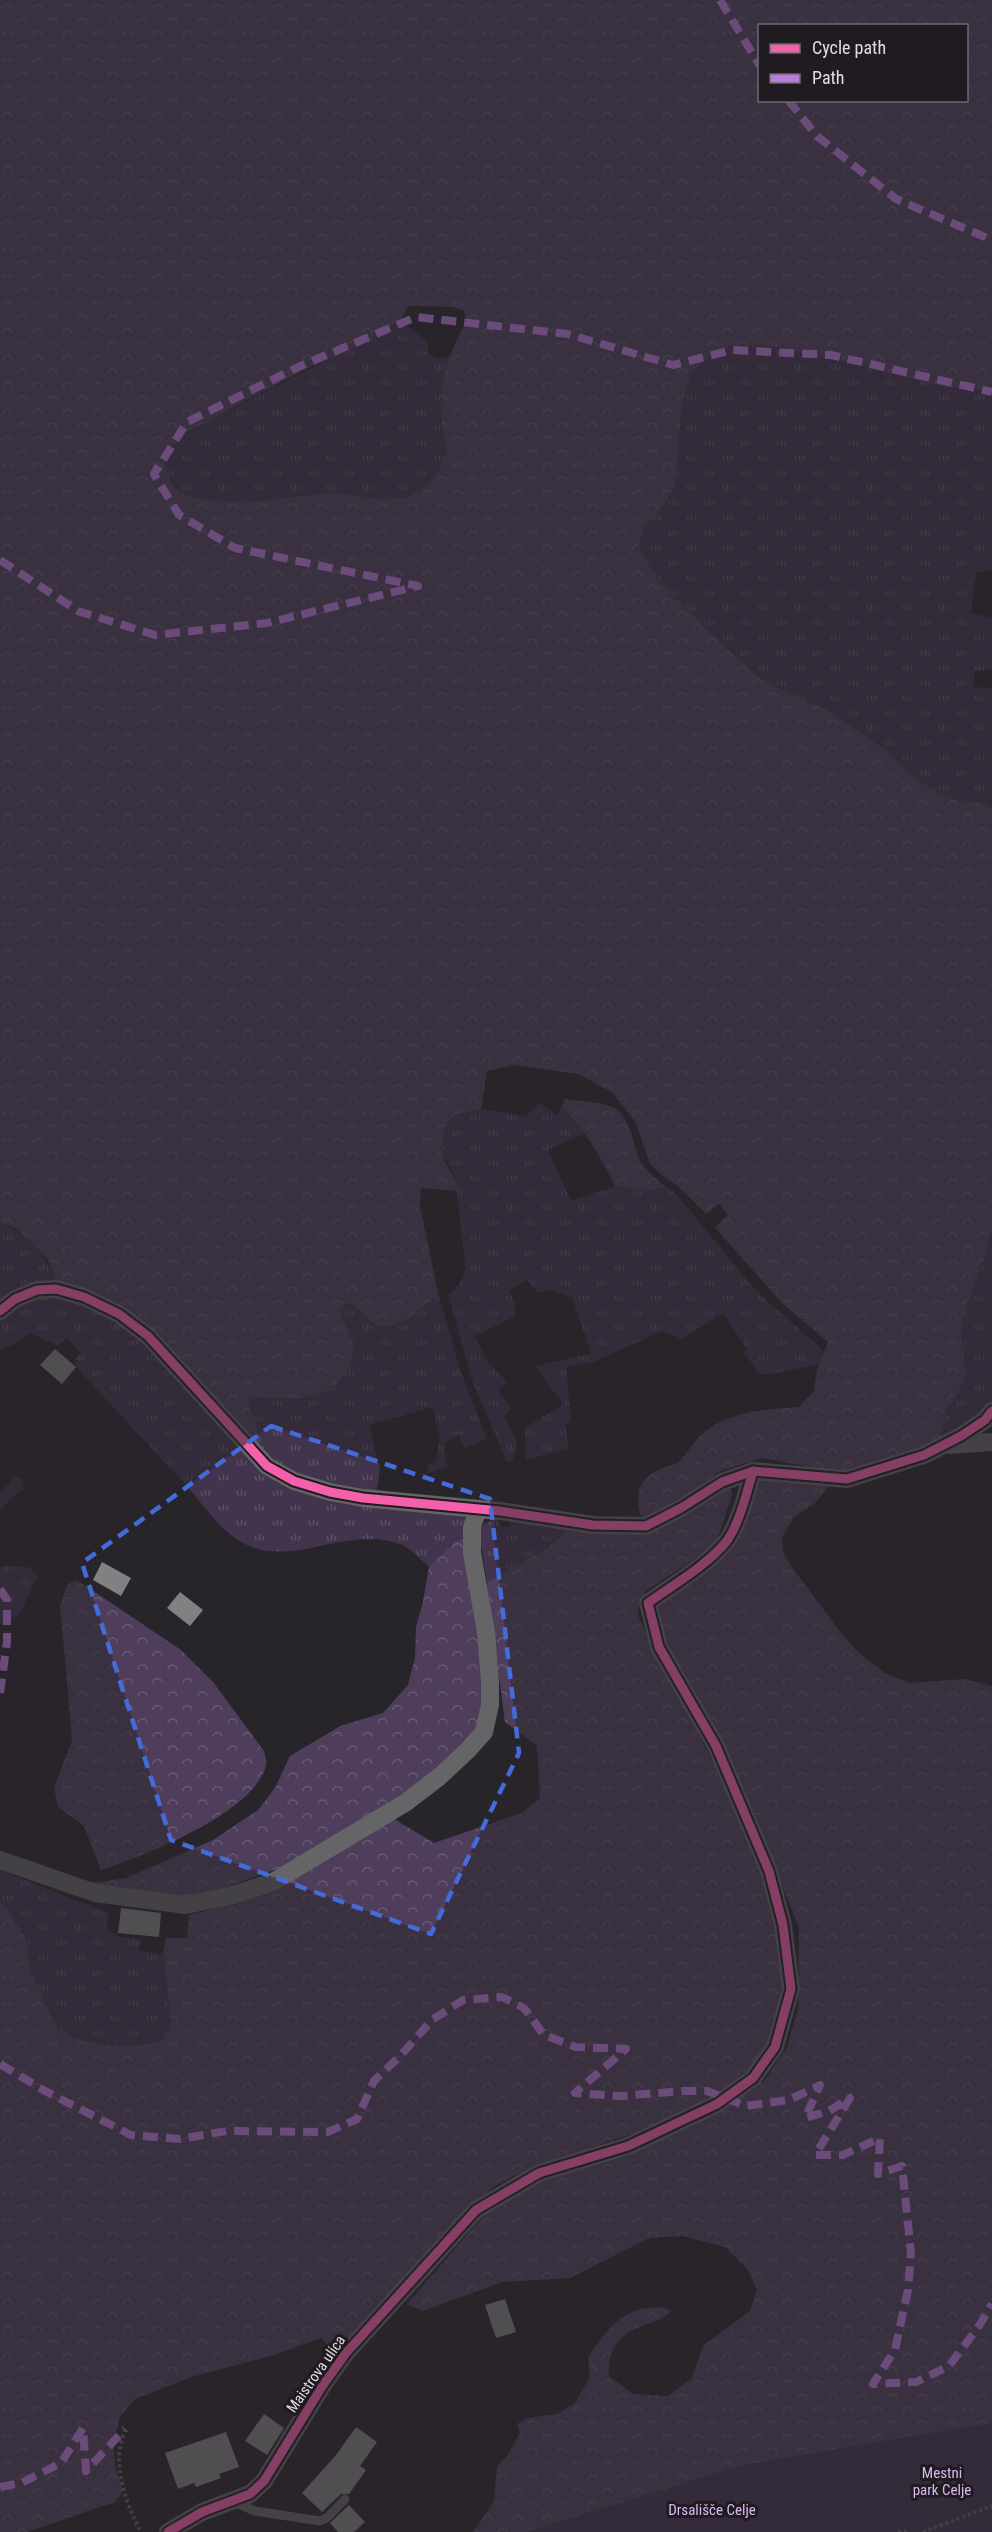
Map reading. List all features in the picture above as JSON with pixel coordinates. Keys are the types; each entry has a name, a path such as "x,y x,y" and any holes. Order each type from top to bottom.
{"street":[{"path":"0,1311 15,1299 37,1290 56,1290 84,1297 119,1314 148,1336 267,1466 294,1481 330,1492 363,1498 478,1509 593,1525 646,1526 681,1508 722,1482 753,1471 846,1479 924,1455 985,1420 992,1411"},
{"path":"944,1445 992,1442"},
{"name":"Maistrova ulica","path":"168,2532 202,2512 250,2494 264,2481 323,2385 346,2354 476,2210 539,2173 628,2146 717,2104 753,2078 775,2047 791,1989 783,1925 769,1871 716,1746 659,1647 648,1603 697,1568 727,1540 745,1500 753,1471"},
{"path":"0,1860 95,1893 186,1905 233,1895 273,1882 405,1803 439,1777 484,1732 490,1705 490,1682 486,1632 472,1553 472,1527 478,1509"}],"lane":[{"path":"232,2501 255,2511 320,2522 345,2499"}],"path":[{"path":"125,2429 119,2457 134,2520 141,2532"},
{"path":"923,2532 992,2506"},
{"path":"898,2532 909,2532"}],"highlighted area":[{"path":"271,1426 490,1499 519,1753 431,1934 171,1840 82,1563"}],"green space":[{"path":"0,0 992,0 992,391 945,387 812,354 761,345 731,346 708,358 691,373 682,406 675,487 665,504 645,526 639,546 658,581 748,668 768,683 829,711 886,750 916,779 939,793 963,802 981,803 992,808 992,1230 983,1263 965,1309 961,1330 966,1375 946,1411 940,1438 915,1450 871,1465 837,1472 762,1458 720,1471 694,1490 642,1520 638,1496 647,1477 679,1461 699,1437 721,1422 746,1413 799,1407 814,1391 817,1370 828,1342 784,1305 715,1227 728,1215 719,1204 706,1214 678,1186 663,1176 650,1164 636,1123 612,1092 578,1074 514,1065 487,1071 481,1109 461,1113 451,1119 446,1129 442,1154 458,1191 421,1188 420,1206 438,1293 411,1316 386,1327 375,1324 349,1303 342,1305 340,1310 353,1347 352,1358 346,1371 334,1386 318,1395 299,1398 251,1399 249,1405 261,1438 259,1451 170,1350 56,1282 48,1260 17,1229 0,1222","holes":["408,306 452,307 463,310 467,321 452,351 442,384 441,417 448,450 430,482 418,491 397,498 328,494 238,501 194,497 179,491 171,483 166,469 165,454 183,434 308,368 346,352 400,321"]},
{"path":"400,321 427,341 428,352 436,359 450,356 440,403 443,437 448,450 438,471 424,487 411,495 397,498 328,494 238,501 194,497 179,491 171,483 166,469 165,454 188,432"},
{"path":"761,345 812,354 945,387 992,391 992,570 976,572 971,613 992,618 992,670 975,671 973,687 992,688 992,808 981,803 963,802 939,793 916,779 886,750 829,711 768,683 748,668 658,581 646,562 639,546 644,526 665,504 675,487 682,406 691,373 708,358 731,346"},
{"path":"565,1099 599,1103 616,1109 629,1126 642,1164 666,1187 645,1191 615,1186 592,1144 561,1107"},
{"path":"539,1103 557,1115 561,1107 585,1133 548,1150 571,1201 615,1186 645,1191 666,1187 675,1193 766,1300 824,1351 819,1364 773,1374 759,1374 744,1352 747,1349 723,1313 682,1339 662,1331 591,1363 566,1367 571,1422 565,1423 569,1448 526,1460 525,1428 563,1404 535,1366 591,1354 572,1297 552,1290 537,1292 527,1280 509,1290 515,1304 515,1316 475,1336 488,1362 507,1382 498,1391 511,1409 504,1416 517,1441 513,1461 507,1462 474,1385 448,1295 458,1286 466,1272 455,1176 442,1153 445,1131 450,1118 461,1111 481,1109 526,1116"},
{"path":"0,1222 27,1238 47,1262 56,1282 0,1306"},
{"path":"992,1230 992,1404 979,1419 940,1438 946,1411 966,1375 961,1330 965,1309 983,1263"},
{"path":"44,1292 121,1319 271,1476 463,1514 466,1520 467,1537 456,1541 429,1566 404,1546 380,1539 361,1539 284,1551 265,1550 237,1540 213,1518 185,1484 76,1367 75,1359 81,1353 67,1338 57,1345 29,1333 0,1350 0,1316"},
{"path":"438,1293 461,1372 487,1439 464,1448 459,1434 444,1444 447,1467 428,1473 428,1466 436,1461 440,1439 433,1407 369,1425 380,1469 376,1494 313,1484 259,1451 261,1438 249,1405 251,1399 313,1397 354,1345 340,1310 342,1305 349,1303 367,1319 386,1327 411,1316"},
{"path":"763,1473 829,1486 815,1503 794,1517 782,1538 783,1551 791,1566 858,1652 885,1673 909,1683 964,1679 992,1686 992,2482 748,2464 527,2532 473,2532 494,2501 497,2466 507,2456 520,2433 517,2424 527,2418 557,2414 574,2404 590,2377 588,2357 620,2319 648,2308 660,2307 671,2311 661,2319 634,2329 621,2339 612,2351 609,2367 609,2376 633,2394 668,2396 692,2378 703,2346 750,2311 757,2290 747,2269 725,2247 683,2236 649,2238 570,2278 503,2282 422,2311 407,2304 490,2208 523,2187 732,2103 764,2081 787,2047 798,2008 799,1928 770,1855 660,1629 657,1605 696,1579"},
{"path":"15,1476 22,1479 24,1488 0,1511 0,1494"},
{"path":"730,1486 732,1494 717,1541 695,1559 647,1590 640,1602 638,1615 731,1799 752,1847 769,1895 780,1944 783,1993 778,2032 772,2045 751,2070 735,2084 701,2105 645,2129 522,2172 494,2187 472,2206 337,2358 322,2338 271,2356 194,2376 135,2399 120,2417 113,2446 116,2470 123,2492 115,2502 27,2532 0,2532 0,1902 8,1908 26,1939 31,1972 59,2032 108,2045 159,2042 169,2031 170,2013 163,1954 166,1938 187,1938 189,1915 217,1908 270,1887 320,1862 394,1819 434,1843 522,1813 540,1798 537,1746 505,1722 487,1584 508,1569 543,1551 573,1527 645,1534"},
{"path":"498,1519 501,1527 510,1526 508,1520 551,1527 573,1527 543,1551 508,1569 487,1584 479,1530 485,1523"},
{"path":"467,1537 485,1682 477,1738 382,1809 282,1867 200,1897 153,1899 85,1884 126,1878 213,1840 258,1810 275,1788 290,1756 340,1726 383,1713 408,1685 415,1658 416,1627 429,1566 456,1541"},
{"path":"0,1567 28,1567 38,1575 20,1613 0,1625"},
{"path":"77,1580 181,1650 213,1682 264,1751 266,1762 258,1782 242,1799 220,1815 169,1843 101,1870 84,1826 58,1807 54,1788 72,1740 60,1605 68,1584"},
{"path":"0,1870 108,1913 107,1928 119,1937 141,1940 139,1950 163,1954 170,2013 169,2031 159,2042 108,2045 59,2032 31,1972 26,1939 8,1908 0,1902"},
{"name":"Mestni park Celje","path":"992,2423 992,2532 527,2532 748,2464"}],"building":[{"path":"55,1349 76,1367 62,1384 40,1365"},
{"path":"102,1562 131,1578 121,1596 93,1580"},
{"path":"180,1592 203,1610 190,1626 167,1608"},
{"path":"121,1908 161,1913 159,1937 118,1933"},
{"path":"505,2299 516,2332 496,2338 485,2305"},
{"path":"264,2414 284,2428 267,2455 245,2441"},
{"path":"356,2427 377,2442 360,2466 366,2470 349,2494 341,2494 322,2512 302,2493 336,2455"},
{"path":"226,2432 239,2467 219,2474 221,2478 196,2487 194,2483 178,2489 165,2453"},
{"path":"349,2505 365,2522 354,2532 338,2532 330,2523"}],"marked path":[{"path":"720,0 758,63"},
{"path":"790,102 817,136 896,199 992,240"},
{"path":"0,560 78,611 155,635 267,623 418,586 235,548 179,515 154,474 187,422 298,367 416,317 568,334 673,365 732,350 831,355 992,392"},
{"path":"0,1589 7,1600 7,1642 0,1693"},
{"path":"0,2064 45,2091 131,2135 180,2139 227,2131 328,2132 357,2119 374,2081 432,2020 463,2000 502,1997 524,2008 544,2035 576,2047 626,2049 575,2093 620,2096 707,2091 746,2106 789,2100 820,2085 805,2118 829,2111 850,2098 815,2155 843,2155 880,2138 878,2174 902,2166 911,2253 908,2290 895,2350 873,2384 916,2382 949,2366 979,2326 992,2304"},
{"path":"0,2487 21,2483 61,2463 83,2428 86,2471 125,2429"}],"cycle path":[{"path":"0,1311 15,1299 37,1290 56,1289 84,1297 119,1314 148,1336 267,1466 294,1481 330,1492 363,1498 500,1511 593,1525 646,1526 681,1508 722,1482 753,1471 847,1479 924,1455 961,1436 985,1420 992,1411"},
{"path":"168,2532 202,2512 250,2494 264,2481 323,2385 346,2353 476,2210 539,2173 628,2146 717,2104 753,2078 775,2047 791,1989 783,1925 769,1871 716,1746 659,1647 648,1603 699,1567 726,1542 739,1518 753,1471"}],"park label":[{"name":"Drsališče Celje","path":"712,2510"}]}
